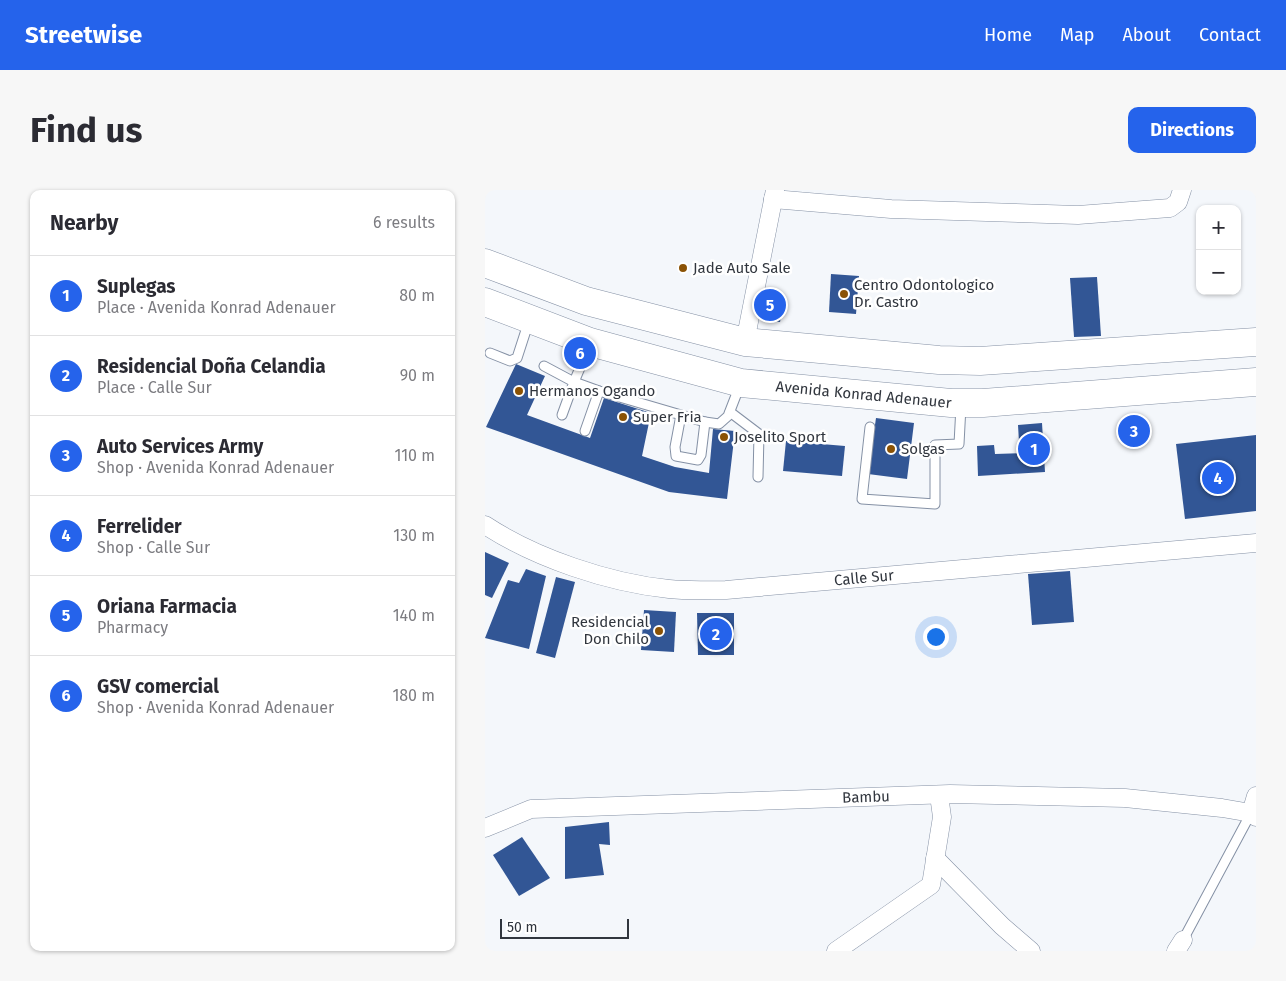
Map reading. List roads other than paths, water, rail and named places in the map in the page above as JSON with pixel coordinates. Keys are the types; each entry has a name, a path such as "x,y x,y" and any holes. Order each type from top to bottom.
{"main road":[{"path":"485,263 586,301 745,342 939,360 981,360 1256,342"},
{"name":"Avenida Konrad Adenauer","path":"485,302 590,342 741,383 972,403 1256,382"},
{"path":"972,403 981,360"}],"street":[{"path":"745,342 774,194 891,209 1078,215 1171,208 1178,202 1182,190"},
{"name":"Calle Sur","path":"485,525 547,557 608,577 669,589 726,590 1256,543"},
{"path":"835,951 931,885 941,817 939,795"},
{"name":"Bambu","path":"485,828 531,809 939,795 1125,798 1222,808 1253,815"},
{"path":"1253,815 1256,796"},
{"path":"935,858 1002,926 1031,951"}],"lane":[{"path":"490,353 509,361 517,358 530,319"},
{"path":"562,415 590,342"},
{"path":"544,366 574,382 599,391 705,422 719,424 730,412 741,383"},
{"path":"585,431 599,391"},
{"path":"870,427 862,499 935,504 935,445 959,444 972,403"},
{"path":"730,412 759,434 758,477"},
{"path":"681,415 675,447 676,456 698,460 701,455 705,422"},
{"path":"1180,946 1253,815"}],"place":[{"name":"Jade Auto Sale","path":"683,268"},
{"name":"Centro Odontologico Dr. Castro","path":"844,294"},
{"name":"Oriana Farmacia","path":"770,305"},
{"name":"GSV comercial","path":"580,353"},
{"name":"Hermanos Ogando","path":"519,391"},
{"name":"Super Fria","path":"623,417"},
{"name":"Auto Services Army","path":"1134,431"},
{"name":"Joselito Sport","path":"724,437"},
{"name":"Solgas","path":"891,449"},
{"name":"Suplegas","path":"1034,449"},
{"name":"Ferrelider","path":"1218,478"},
{"name":"Residencial Don Chilo","path":"659,631"},
{"name":"Residencial Doña Celandia","path":"716,634"}]}
